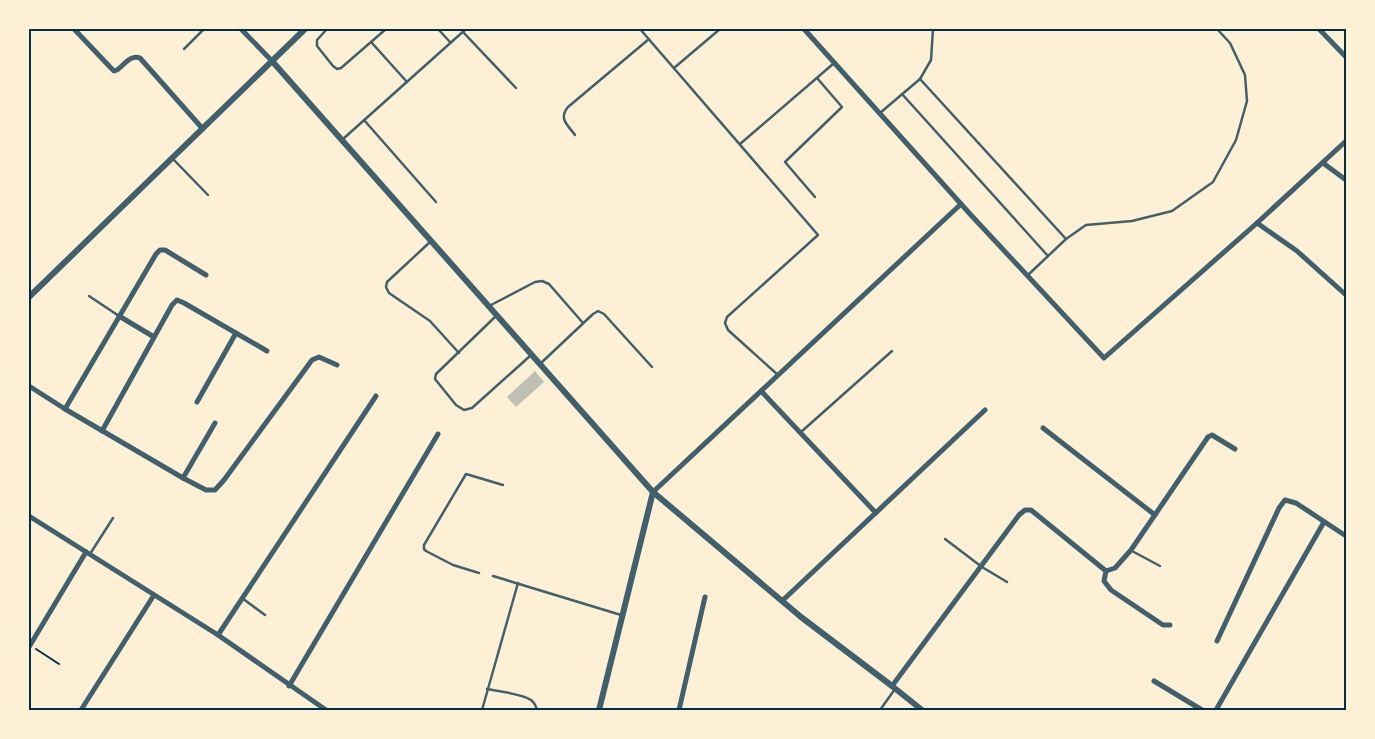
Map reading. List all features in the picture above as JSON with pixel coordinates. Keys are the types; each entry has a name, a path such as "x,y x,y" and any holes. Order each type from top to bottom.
{"street":[{"path":"74,29 114,70 117,70 133,57 137,56 140,58 202,128"},
{"path":"241,29 272,61 653,492 782,602 922,710"},
{"path":"29,297 305,29"},
{"path":"804,29 961,204 1104,358 1257,223 1346,141"},
{"path":"1319,29 1346,57"},
{"path":"1323,163 1346,180"},
{"path":"599,710 653,492 961,204"},
{"path":"1257,223 1297,251 1346,295"},
{"path":"64,409 160,250 164,250 206,275"},
{"path":"102,431 172,305 177,300 267,351"},
{"path":"119,316 154,337"},
{"path":"197,402 236,333"},
{"path":"29,386 64,409 183,478 206,490 215,490 312,360 319,357 337,364"},
{"path":"760,391 876,513"},
{"path":"218,635 376,396"},
{"path":"782,602 985,410"},
{"path":"183,478 215,423"},
{"path":"1043,428 1155,515"},
{"path":"289,686 438,434"},
{"path":"1106,571 1115,568 1131,550 1208,437 1212,435 1235,449"},
{"path":"1217,641 1285,500 1290,501 1346,536"},
{"path":"894,687 1019,515 1025,510 1031,510 1106,571"},
{"path":"29,516 218,635 326,710"},
{"path":"1216,710 1324,522"},
{"path":"29,646 88,554"},
{"path":"1106,571 1104,582 1112,590 1163,625 1170,625"},
{"path":"81,710 154,595"},
{"path":"679,710 705,597"},
{"path":"1154,681 1202,710"}],"lane":[{"path":"184,48 204,29"},
{"path":"328,29 317,40 317,46 333,66 338,69 342,68 386,29"},
{"path":"438,29 451,43"},
{"path":"342,140 466,29"},
{"path":"640,29 818,235 726,317 725,323 728,330 778,375"},
{"path":"674,68 720,29"},
{"path":"880,113 920,79 931,60 933,29"},
{"path":"1028,276 1066,239 1086,225 1132,221 1172,211 1213,182 1236,140 1247,101 1245,75 1230,42 1217,29"},
{"path":"462,32 516,88"},
{"path":"575,135 563,119 563,113 649,39"},
{"path":"372,43 407,82"},
{"path":"740,144 835,63"},
{"path":"816,197 786,162 842,106 817,78"},
{"path":"920,79 1066,239"},
{"path":"902,94 1048,256"},
{"path":"364,120 436,202"},
{"path":"172,158 208,195"},
{"path":"432,241 387,282 386,287 389,293 430,321 459,353"},
{"path":"489,306 535,282 542,281 549,284 583,323"},
{"path":"89,296 119,316"},
{"path":"540,364 598,311 604,314 652,367"},
{"path":"497,315 436,374 435,379 456,405 464,410 472,408 532,354"},
{"path":"800,433 892,351"},
{"path":"479,573 452,565 426,551 424,545 466,474 503,486"},
{"path":"88,554 113,518"},
{"path":"945,539 982,567 1007,582"},
{"path":"1131,550 1160,566"},
{"path":"493,576 622,616"},
{"path":"482,710 518,583"},
{"path":"242,598 265,615"},
{"path":"880,710 894,687"},
{"path":"487,689 526,698 533,701 537,710"}],"path":[{"path":"29,646 59,664"}],"building":[{"path":"535,371 544,382 516,407 507,397"}]}
